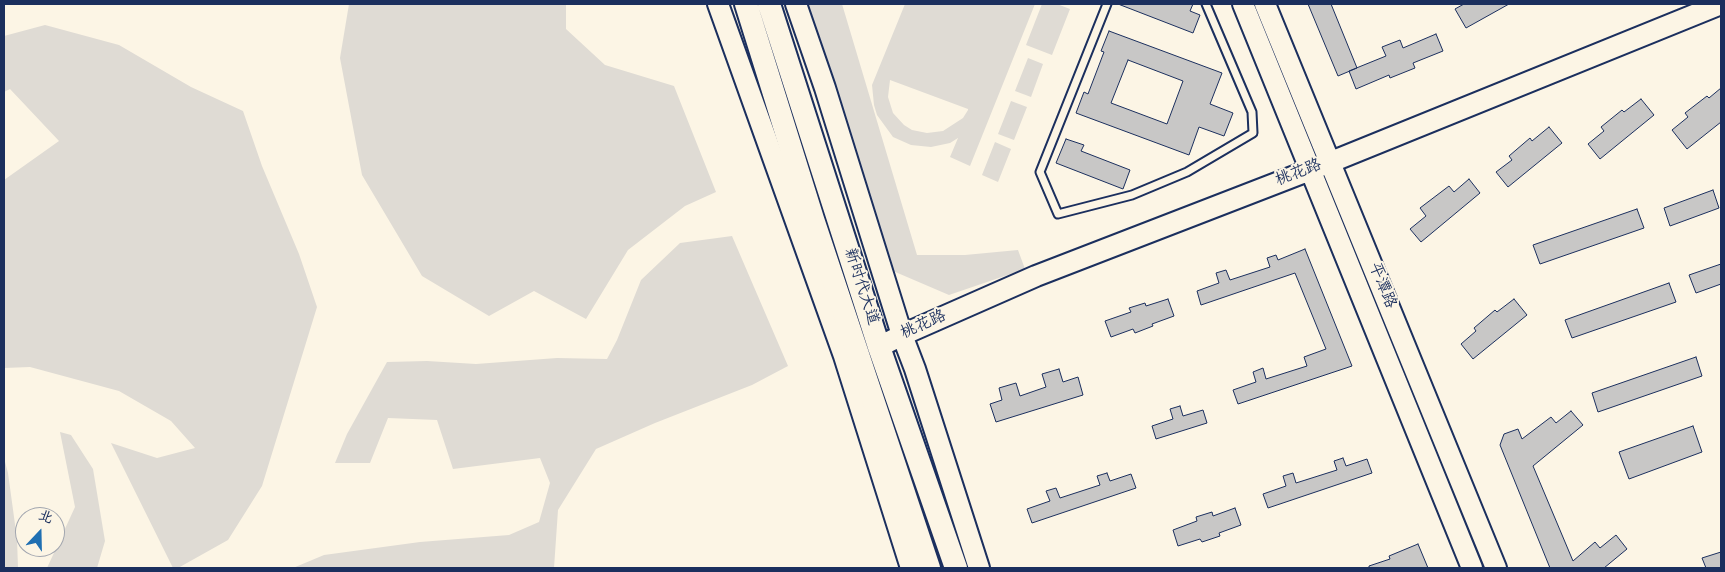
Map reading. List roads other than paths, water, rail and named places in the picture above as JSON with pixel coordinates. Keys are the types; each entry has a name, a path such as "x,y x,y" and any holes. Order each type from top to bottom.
{"main road":[{"name":"新时代大道","path":"746,4 813,219 929,568"},
{"name":"新时代大道","path":"769,4 879,347 956,568"}],"street":[{"path":"718,4 844,356 911,568"},
{"path":"796,4 825,88 902,335 915,369 979,568"},
{"name":"平潭路","path":"1243,4 1472,568"},
{"name":"平潭路","path":"1265,4 1496,568"},
{"name":"桃花路","path":"879,347 1036,276 1331,162 1721,4"},
{"path":"822,168 825,88"}],"lane":[{"path":"1107,4 1040,172 1058,214 1132,195 1187,172 1253,133 1252,112 1206,4"}]}
